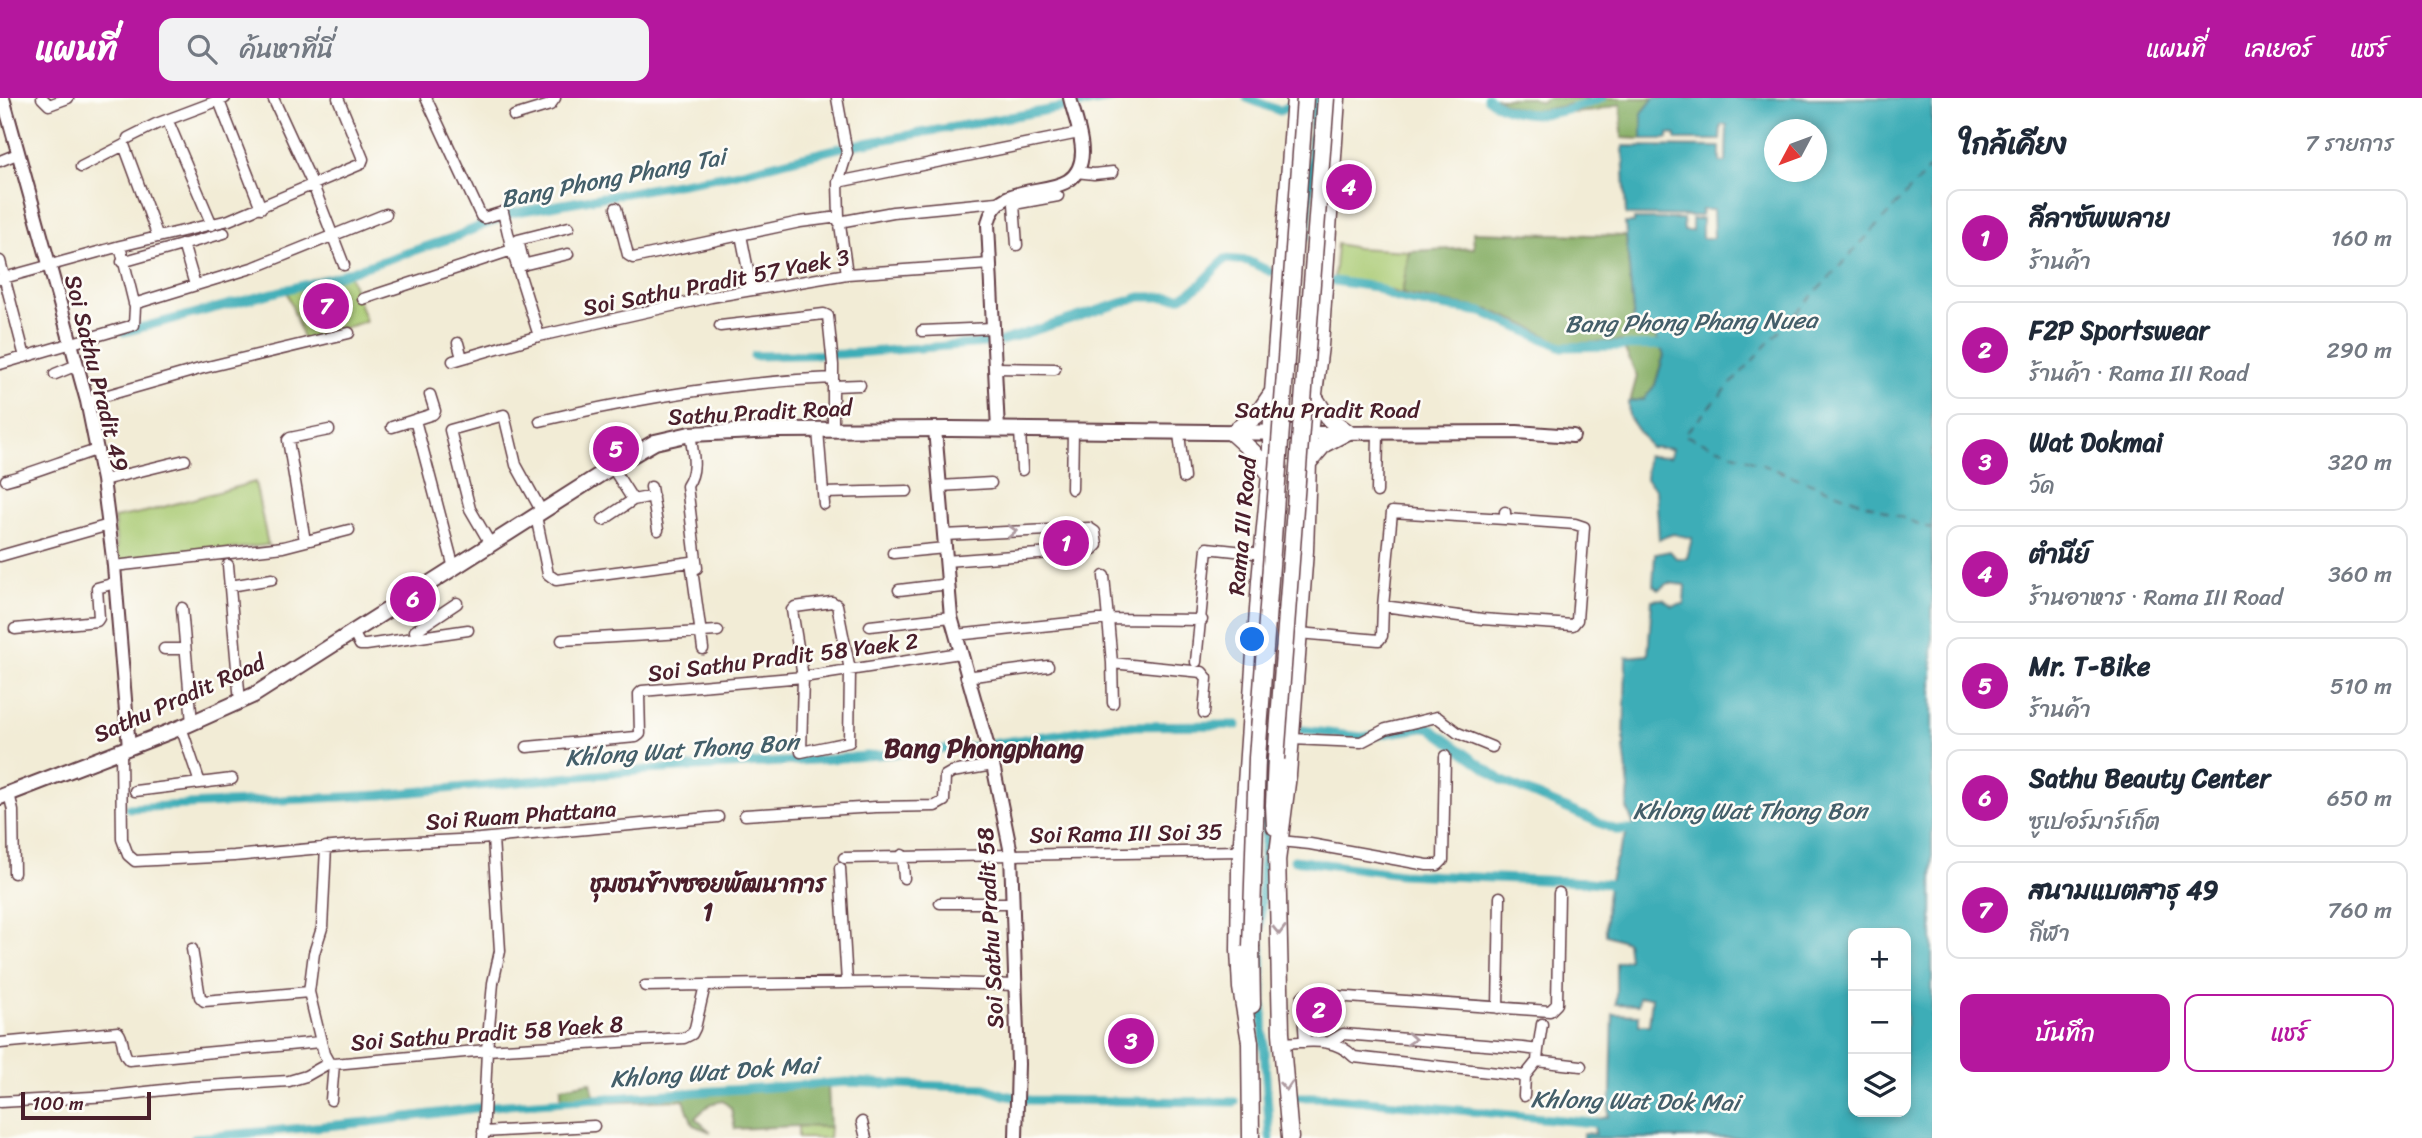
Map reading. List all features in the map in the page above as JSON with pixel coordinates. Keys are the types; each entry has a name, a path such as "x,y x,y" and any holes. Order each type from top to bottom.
{"main road":[{"name":"Rama III Road","path":"1250,1042 1241,988 1239,950 1241,851 1295,98"},
{"name":"Rama III Road","path":"1251,1138 1251,947 1256,758 1305,98"},
{"path":"1290,1138 1282,1043 1274,805 1326,98"},
{"path":"1266,517 1282,510 1290,501 1301,433 1313,395 1320,346 1336,98"},
{"path":"1279,323 1292,337 1305,337 1321,323"},
{"path":"1277,862 1291,738 1305,551 1307,464 1301,433 1299,363 1301,357 1320,346"},
{"path":"1270,474 1253,452 1232,433 1258,415 1273,392"},
{"path":"1307,464 1324,444 1347,432 1327,417 1313,395"},
{"name":"Sathu Pradit Road","path":"5,795 186,725 267,688 654,442 690,434 826,430 1301,433"},
{"path":"1263,552 1269,543 1277,539 1299,544 1305,551"}],"street":[{"name":"Soi Sathu Pradit 49","path":"3,98 87,401 103,480 114,566 125,749"},
{"path":"42,98 49,105 68,98"},
{"path":"273,98 313,185 344,265"},
{"path":"2,278 120,246 212,225 261,208 361,164 363,159 338,98"},
{"path":"426,98 481,217 504,218 512,250 521,265"},
{"path":"514,116 550,105 555,98"},
{"path":"836,98 846,148 838,182 839,219 848,274"},
{"path":"1013,200 1064,183 1076,172 1081,163 1082,149 1070,99"},
{"path":"128,138 156,124 223,102 261,208"},
{"path":"170,126 212,225"},
{"path":"838,182 1079,133"},
{"path":"82,167 124,145 158,237"},
{"path":"0,161 17,155"},
{"path":"1076,172 1113,173"},
{"path":"616,208 630,258 800,222 1059,196"},
{"path":"1013,200 1017,244"},
{"path":"997,202 990,212 988,223 998,430"},
{"path":"134,304 255,267 386,214"},
{"path":"539,336 521,265 518,240 569,227"},
{"path":"122,261 224,233"},
{"path":"741,235 752,290"},
{"path":"183,244 195,285"},
{"path":"0,364 134,325 134,304 120,246"},
{"path":"363,299 512,250"},
{"path":"521,265 568,254"},
{"path":"0,261 2,278 25,356"},
{"name":"Soi Sathu Pradit 57 Yaek 3","path":"458,343 457,360 539,336 752,290 848,274 990,264"},
{"path":"720,326 824,314 830,320 833,382 826,430 824,504"},
{"path":"922,331 993,328"},
{"path":"87,401 202,368 349,333"},
{"path":"55,374 77,365"},
{"path":"995,368 1055,369"},
{"path":"540,421 668,394 782,380 860,385"},
{"path":"393,427 431,415 435,411 430,395"},
{"path":"491,545 470,509 450,430 504,415 516,465 539,514 548,573 556,580 691,562 703,649"},
{"path":"415,421 454,568"},
{"name":"Soi Sathu Pradit 58","path":"936,429 951,617 993,765 1011,853 1016,985 1016,1138"},
{"path":"305,541 288,440 329,430"},
{"path":"1020,430 1022,470"},
{"path":"1072,489 1073,431"},
{"path":"1377,492 1378,432"},
{"name":"Sathu Pradit Road","path":"1301,433 1517,432 1573,436"},
{"path":"1179,433 1184,478"},
{"path":"690,434 695,464 692,479 687,486 701,597"},
{"path":"6,481 97,450"},
{"path":"103,480 185,460"},
{"path":"612,467 633,500"},
{"path":"940,486 991,484"},
{"path":"823,493 907,491"},
{"path":"603,520 633,500 652,492 658,530"},
{"path":"1299,633 1379,640 1382,636 1383,606 1392,512 1505,516 1579,524 1584,527 1577,620 1573,625 1482,619 1383,606"},
{"path":"0,556 109,525"},
{"path":"893,553 1089,528 1095,532 1096,539 1096,547 1092,550 945,548"},
{"path":"114,566 259,550 349,530"},
{"path":"1196,663 1207,548 1263,552"},
{"path":"228,565 240,702"},
{"path":"1104,576 1113,703"},
{"path":"230,586 272,579"},
{"path":"15,629 97,621 97,588 115,583"},
{"path":"898,590 949,584"},
{"path":"416,591 435,617"},
{"path":"415,631 457,603"},
{"path":"835,603 850,670 849,742 801,752 803,677 792,614 795,607 835,603"},
{"path":"182,608 186,725 200,783"},
{"path":"870,626 951,617"},
{"path":"956,635 1108,619 1202,620"},
{"path":"353,632 360,645 366,645 468,630"},
{"path":"562,640 718,631"},
{"path":"164,649 185,649"},
{"name":"Soi Sathu Pradit 58 Yaek 2","path":"527,747 636,737 640,734 639,694 642,691 803,677 961,653"},
{"path":"1112,663 1202,673 1207,678 1204,713"},
{"path":"966,677 1048,666"},
{"path":"1291,738 1361,742 1392,727 1437,717 1458,733 1492,747"},
{"name":"Soi Ruam Phattana","path":"125,749 122,839 128,855 135,860 493,838 718,817"},
{"path":"1280,841 1427,865 1438,864 1443,860 1445,756"},
{"path":"745,815 940,805 944,801 945,776 952,772 993,765"},
{"path":"135,791 232,779"},
{"path":"5,795 13,811 14,873"},
{"path":"493,838 500,951 493,983 483,1135 594,1126"},
{"name":"Soi Sathu Pradit 58 Yaek 8","path":"326,847 322,928 314,953 309,992 320,1042 331,1064 487,1050 684,1038 692,1034 695,1028 705,985"},
{"name":"Soi Rama III Soi 35","path":"847,983 842,862 902,855 1241,851"},
{"path":"902,855 904,878"},
{"path":"1305,1042 1304,993 1550,1011 1557,1004 1559,893"},
{"path":"1498,1008 1500,897"},
{"path":"940,903 1012,903"},
{"path":"192,949 200,997 204,1001 309,992"},
{"name":"Soi Sathu Pradit 58 Yaek 8","path":"645,986 847,983 1016,985"},
{"path":"1524,1096 1525,1076 1538,1056 1542,1024"},
{"path":"0,1043 118,1032 125,1057 129,1060 320,1042"},
{"path":"1331,1041 1343,1034 1538,1056 1581,1066"},
{"path":"1282,1043 1331,1041 1345,1047 1354,1057 1525,1076"},
{"path":"0,1102 87,1098 289,1081 331,1064 331,1100"},
{"path":"862,1122 866,1138"}],"green space":[{"path":"1496,98 1532,98 1541,102 1547,98 1654,98 1642,113 1642,139 1622,138 1621,104 1596,111 1572,113 1570,104 1532,110 1515,107"},
{"path":"1473,232 1626,236 1635,334 1645,333 1656,337 1664,355 1655,385 1644,399 1630,402 1637,376 1621,341 1562,344 1490,310 1402,294 1409,251 1474,248"},
{"path":"1337,244 1409,251 1402,294 1334,279"},
{"path":"349,274 366,321 304,341 287,292"},
{"path":"255,482 268,545 118,562 114,518"},
{"path":"591,1082 594,1096 828,1086 830,1127 735,1129 731,1108 723,1101 710,1104 695,1118 711,1132 693,1125 684,1100 561,1104 561,1087"},
{"path":"798,1126 830,1127 829,1138 798,1138"}],"water":[{"path":"1654,98 1932,98 1932,1138 1583,1138 1583,1133 1595,1134 1594,1120 1608,1117 1613,1014 1639,1015 1639,1025 1649,1025 1652,997 1639,997 1638,1005 1616,1004 1616,963 1629,959 1627,942 1606,935 1610,881 1625,836 1634,826 1627,808 1629,788 1624,748 1626,657 1648,655 1652,600 1663,599 1672,606 1684,604 1685,585 1668,583 1659,589 1653,585 1655,554 1670,551 1676,558 1687,558 1692,538 1673,534 1659,539 1656,490 1646,479 1647,456 1670,457 1672,449 1650,447 1629,417 1628,402 1644,399 1655,385 1664,355 1656,337 1645,333 1635,334 1625,223 1634,223 1634,219 1683,219 1684,231 1692,231 1692,219 1702,219 1702,238 1714,238 1713,210 1702,210 1701,216 1626,215 1623,146 1720,147 1720,162 1726,162 1727,125 1721,125 1720,140 1676,140 1676,135 1668,134 1668,139 1642,139 1642,113"}],"waterway":[{"name":"Bang Phong Phang Tai","path":"124,332 334,277 455,237 511,213 734,174 843,147 1115,98"},
{"name":"Bang Phong Phang Tai","path":"1247,98 1280,111 1295,102"},
{"path":"1306,237 1316,98"},
{"name":"Bang Phong Phang Tai","path":"1487,98 1501,106 1529,114 1558,112 1602,98"},
{"name":"Bang Phong Phang Nuea","path":"1001,341 1140,297 1182,297 1199,286 1225,259 1248,261 1271,272"},
{"name":"Bang Phong Phang Nuea","path":"1334,281 1376,287 1393,297 1409,301 1482,312 1562,347 1671,345"},
{"name":"Bang Phong Phang Nuea","path":"754,356 842,354 986,343"},
{"name":"Khlong Wat Thong Bon","path":"129,808 381,795 646,770 831,759 971,747 1112,726 1237,725"},
{"name":"Khlong Wat Thong Bon","path":"1303,730 1362,737 1429,727 1503,781 1616,830 1640,830"},
{"path":"1269,753 1260,926 1270,1138"},
{"path":"1294,860 1401,874 1620,885"},
{"name":"Khlong Wat Dok Mai","path":"195,1138 369,1122 492,1106 847,1082 985,1088 1029,1100 1235,1102"},
{"name":"Khlong Wat Dok Mai","path":"1296,1097 1324,1097 1604,1124"}],"ferry route":[{"path":"1932,166 1684,435 1932,529"}],"place":[{"name":"ตำนีย์","path":"1349,187"},
{"name":"สนามแบตสาธุ 49","path":"326,306"},
{"name":"Mr. T-Bike","path":"616,449"},
{"name":"ลีลาซัพพลาย","path":"1066,543"},
{"name":"Sathu Beauty Center","path":"413,599"},
{"name":"F2P Sportswear","path":"1319,1010"},
{"name":"Wat Dokmai","path":"1131,1041"}],"district":[{"name":"Bang Phongphang","path":"984,748"},
{"name":"ชุมชนข้างซอยพัฒนาการ 1","path":"708,898"}]}
